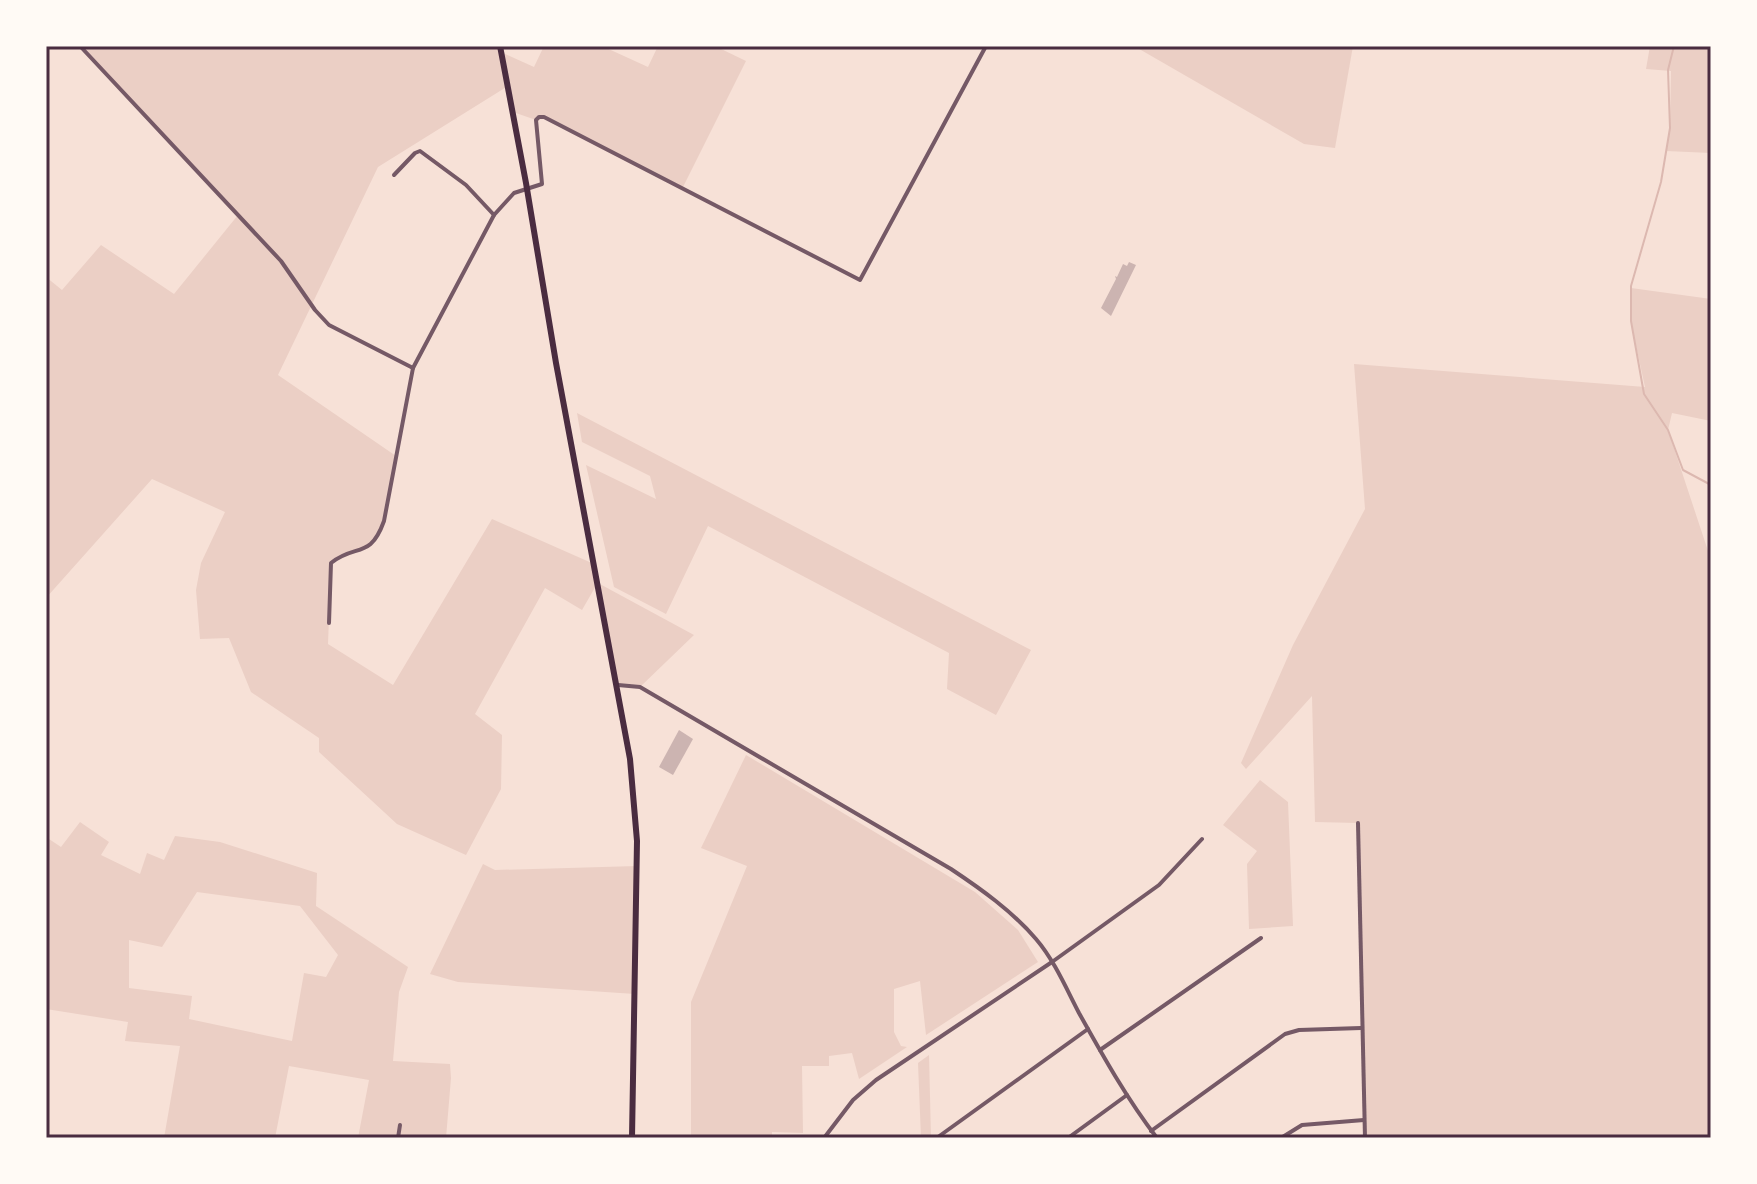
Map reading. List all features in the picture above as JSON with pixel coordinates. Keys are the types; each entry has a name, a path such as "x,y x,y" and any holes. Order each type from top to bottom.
{"main road":[{"path":"500,46 630,759 637,841 632,1138"}],"street":[{"path":"80,46 281,261 329,325 413,368"},
{"path":"329,623 331,563 371,546 384,521 413,368 494,215 514,193 542,184 536,120 544,117 860,280 986,46"},
{"path":"394,175 420,151 466,185 494,215"},
{"path":"618,685 640,687 978,887 1037,940 1127,1095 1157,1138"},
{"path":"1358,823 1365,1138"},
{"path":"824,1138 853,1100 876,1080 1052,962 1159,885 1202,839"},
{"path":"1100,1050 1261,938"},
{"path":"1151,1131 1285,1034 1299,1030 1362,1028"},
{"path":"938,1137 1088,1029"},
{"path":"1068,1138 1127,1095"},
{"path":"1281,1138 1302,1125 1364,1120"},
{"path":"398,1138 400,1125"}],"shaded area":[{"path":"80,46 500,46 503,53 534,67 544,46 602,46 648,67 658,46 715,46 746,61 683,187 544,117 536,120 513,112 508,86 378,167 278,375 396,456 384,521 371,546 331,563 328,644 393,685 492,519 594,564 598,583 694,635 640,687 618,685 597,584 582,610 545,588 475,714 502,735 501,789 466,855 397,824 319,752 319,738 251,692 229,638 200,639 196,590 201,563 225,512 152,479 46,598 46,277 62,290 101,245 174,294 238,215"},
{"path":"1134,46 1353,46 1335,148 1304,144"},
{"path":"1650,46 1711,46 1711,153 1666,151 1670,128 1671,71 1646,69"},
{"path":"1631,288 1711,299 1711,421 1672,413 1668,430 1711,560 1711,1138 1365,1138 1358,823 1315,822 1312,696 1246,769 1241,763 1293,645 1365,509 1354,364 1645,387 1631,323"},
{"path":"577,413 1031,650 996,715 947,689 949,653 708,526 666,614 614,587 586,465 656,499 650,476 582,442"},
{"path":"746,755 975,892 1018,930 1038,962 926,1035 920,981 894,989 894,1032 901,1046 907,1047 859,1079 852,1053 829,1056 829,1066 802,1066 803,1133 772,1132 772,1138 691,1138 691,1002 747,866 701,848"},
{"path":"1260,780 1288,802 1293,926 1249,929 1247,864 1257,851 1223,825"},
{"path":"80,822 109,842 101,855 140,874 147,853 164,860 175,836 220,842 317,873 316,906 408,967 399,992 393,1061 450,1064 446,1138 358,1138 369,1080 289,1066 275,1138 164,1138 180,1046 125,1041 128,1022 46,1009 46,837 61,847","holes":["197,892 300,906 338,955 326,977 304,973 292,1041 189,1019 192,996 129,988 129,940 162,947"]},
{"path":"483,864 495,870 637,866 635,994 458,982 430,974"},
{"path":"929,1055 931,1138 921,1138 918,1063"}],"building":[{"path":"1129,262 1136,265 1111,316 1101,308 1115,276 1123,264 1127,266"},
{"path":"679,730 693,739 673,775 659,767"}],"waterway":[{"path":"1674,46 1668,70 1670,128 1661,182 1631,286 1631,321 1644,394 1668,430 1683,470 1711,485"}]}
